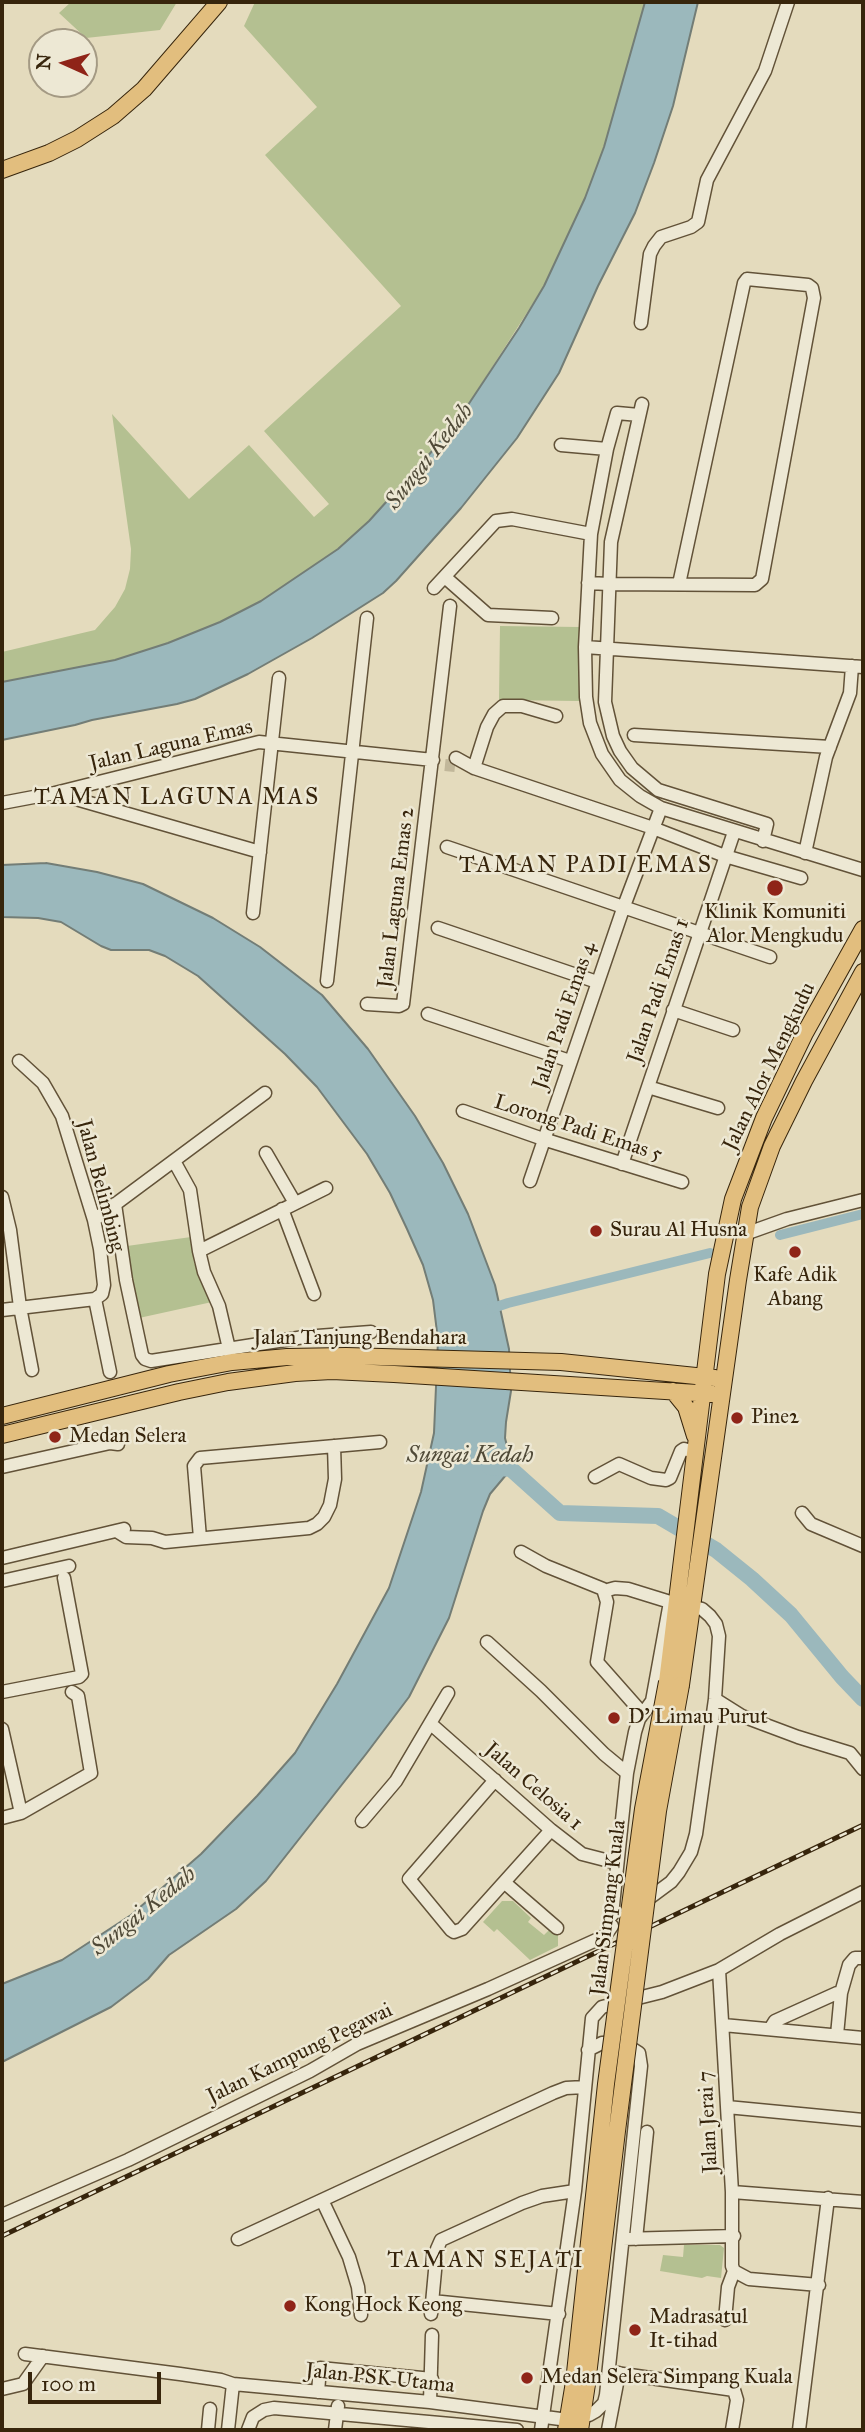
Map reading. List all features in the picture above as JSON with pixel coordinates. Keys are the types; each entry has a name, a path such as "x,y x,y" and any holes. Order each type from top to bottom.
{"main road":[{"path":"2,170 68,144 113,116 144,89 219,2"},
{"name":"Jalan Alor Mengkudu","path":"703,1385 717,1274 733,1199 764,1118 799,1045 863,929"},
{"name":"Jalan Alor Mengkudu","path":"723,1386 752,1200 772,1146 863,972"},
{"name":"Jalan Tanjung Bendahara","path":"2,1416 111,1380 231,1354 561,1363 674,1383"},
{"path":"696,1447 686,1407 674,1383 707,1354"},
{"name":"Jalan Tanjung Bendahara","path":"2,1435 117,1406 229,1382 285,1374 332,1371 558,1383 674,1383 723,1386"},
{"path":"111,1380 117,1406"},
{"name":"Jalan Simpang Kuala","path":"695,1523 696,1447 703,1385"},
{"name":"Jalan Simpang Kuala","path":"574,2424 580,2383 606,2084 643,1809 674,1684 680,1602 723,1386"}],"street":[{"path":"641,323 653,246 661,237 698,222 707,180 765,71 788,2"},
{"path":"588,583 755,585 762,579 814,298 812,288 808,285 747,279 744,284 679,584"},
{"path":"763,841 767,824 658,790 632,768 616,744 605,702 609,584 614,526 640,410 617,413 607,449 591,534 585,647 586,697 590,723 602,754 620,780 661,808 763,841 863,870"},
{"path":"561,445 607,449"},
{"path":"435,588 496,521 512,519 591,534"},
{"path":"446,578 488,615 552,618"},
{"path":"443,760 450,606"},
{"path":"327,981 367,618"},
{"path":"585,647 858,666 830,747 805,853"},
{"path":"253,913 279,678"},
{"path":"474,768 487,727 494,714 503,706 522,706 556,716"},
{"path":"634,735 830,747"},
{"name":"Jalan Laguna Emas","path":"2,803 55,793 253,743 271,743 443,760 653,828 725,856 801,878"},
{"name":"Jalan Laguna Emas 2","path":"367,1004 403,1004 443,760"},
{"path":"55,793 260,852"},
{"name":"Jalan Padi Emas 4","path":"530,1181 597,982 661,808"},
{"name":"Jalan Padi Emas 1","path":"622,1164 734,832"},
{"path":"447,847 770,957"},
{"path":"438,928 597,982"},
{"path":"673,1010 733,1030"},
{"path":"428,1014 570,1061"},
{"name":"Jalan Belimbing","path":"19,1061 43,1083 62,1116 94,1220 104,1285 102,1294 95,1299 111,1380"},
{"path":"648,1087 718,1108"},
{"path":"94,1220 265,1093"},
{"name":"Lorong Padi Emas 5","path":"463,1111 682,1182"},
{"path":"266,1153 295,1203"},
{"path":"174,1161 190,1190 204,1272 219,1306 231,1354 304,1337 371,1332"},
{"path":"199,1251 326,1188"},
{"path":"2,1197 32,1370"},
{"path":"745,1234 787,1219 863,1200"},
{"name":"Jalan Belimbing","path":"115,1204 126,1280 145,1359 151,1361 231,1354"},
{"path":"282,1209 314,1294"},
{"path":"2,1310 95,1299"},
{"path":"200,1538 194,1465 200,1458 380,1442"},
{"path":"2,1467 110,1443 118,1444"},
{"path":"2,1558 121,1530 126,1536 165,1542 309,1528 324,1517 334,1492 334,1446"},
{"path":"596,1476 619,1464 651,1478 666,1480 670,1478 681,1451 696,1447"},
{"path":"802,1513 811,1524 863,1546"},
{"path":"521,1552 604,1591 607,1602 597,1662 643,1714"},
{"path":"2,1581 66,1572 82,1674 79,1677 2,1692"},
{"path":"604,1591 628,1589 680,1602 653,1695 635,1732 627,1773 617,1863 616,1919"},
{"name":"Jalan Kampung Pegawai","path":"2,2215 128,2160 310,2071 357,2044 605,1936 616,1919 671,1882 691,1853 715,1699 719,1636 716,1624 702,1609 680,1602"},
{"path":"487,1642 627,1773"},
{"path":"2,1818 20,1813 91,1773 78,1696 72,1692"},
{"path":"362,1821 396,1781 448,1693"},
{"path":"715,1699 742,1716 850,1753 863,1769"},
{"name":"Jalan Celosia 1","path":"431,1724 582,1854 617,1863"},
{"path":"2,1729 20,1813"},
{"path":"495,1780 409,1879 454,1931 462,1929 551,1830"},
{"path":"505,1883 557,1928"},
{"path":"541,2430 575,2191 592,2018 599,2009 662,1992 719,1970 780,1934 863,1892"},
{"path":"837,2035 841,1993 851,1961 863,1958"},
{"name":"Jalan Jerai 7","path":"719,1970 734,2235 734,2271 728,2287 725,2320"},
{"path":"770,2029 775,2021 841,1993"},
{"path":"723,2025 863,2038"},
{"path":"588,2050 602,2043 622,2042 634,2048 641,2059 630,2239"},
{"path":"239,2239 553,2093 566,2088 585,2087"},
{"path":"727,2107 863,2120"},
{"path":"608,2430 630,2239 647,2132"},
{"path":"559,2314 432,2308 437,2249 441,2240 522,2203 542,2196 575,2191"},
{"path":"732,2192 863,2202"},
{"path":"799,2430 828,2198"},
{"path":"322,2200 349,2257 356,2279 361,2315"},
{"path":"630,2239 734,2235"},
{"path":"734,2271 749,2279 819,2285"},
{"path":"430,2402 432,2335"},
{"name":"Jalan PSK Utama","path":"25,2354 193,2376 233,2384 430,2402 543,2417 574,2424"},
{"path":"2,2389 23,2384 43,2356"},
{"path":"318,2392 320,2368 432,2379"},
{"path":"574,2424 592,2414 604,2403 614,2373"},
{"path":"614,2373 734,2390 737,2400 732,2430"},
{"path":"228,2430 233,2384"},
{"path":"335,2430 339,2394"},
{"path":"248,2430 253,2417 268,2408 517,2430"},
{"path":"208,2430 210,2409"}],"green space":[{"path":"71,2 177,2 160,30 98,37 98,28 75,28 59,13"},
{"path":"255,2 645,2 604,147 585,198 544,286 466,408 434,449 369,521 338,549 261,601 220,622 168,643 114,660 2,682 2,652 95,630 115,607 125,589 131,549 112,414 189,499 249,445 314,517 329,504 264,431 401,306 265,155 317,107 244,26"},
{"path":"500,626 579,627 579,701 499,700"},
{"path":"191,1237 194,1263 212,1302 139,1318 127,1246"},
{"path":"502,1901 513,1901 531,1918 528,1922 544,1935 551,1928 558,1934 558,1946 530,1960 497,1929 494,1932 483,1922"},
{"path":"684,2245 720,2245 724,2248 721,2278 702,2278 660,2271 663,2255 683,2257"}],"water":[{"name":"Sungai Kedah","path":"645,2 698,2 673,106 654,163 635,213 598,286 559,373 517,438 461,508 383,593 248,674 195,699 177,704 2,740 2,682 115,660 220,622 261,601 338,549 369,521 434,449 466,408 544,286 585,198 604,147"},
{"name":"Sungai Kedah","path":"46,863 143,884 213,918 260,947 322,995 368,1049 415,1116 443,1163 468,1214 495,1285 509,1349 511,1391 505,1438 511,1469 490,1494 449,1618 409,1697 266,1881 236,1909 169,1955 148,1979 111,2007 2,2062 2,1984 62,1960 131,1915 201,1854 295,1753 337,1684 389,1588 421,1492 434,1433 438,1340 433,1300 423,1265 390,1193 367,1154 317,1087 285,1054 198,976 165,956 149,950 111,950 61,922 2,917 2,865"}],"waterway":[{"path":"780,1235 863,1214"},
{"path":"490,1309 710,1253"},
{"path":"490,1467 511,1469 560,1513 658,1516 716,1550 791,1615 863,1699"}],"tunnel":[{"path":"445,765 455,766"}],"railway":[{"path":"2,2236 863,1825"}],"place":[{"name":"Klinik Komuniti Alor Mengkudu","path":"775,888"},
{"name":"Surau Al Husna","path":"596,1231"},
{"name":"Kafe Adik Abang","path":"795,1252"},
{"name":"Pine2","path":"737,1418"},
{"name":"Medan Selera","path":"55,1437"},
{"name":"D' Limau Purut","path":"614,1718"},
{"name":"Kong Hock Keong","path":"290,2306"},
{"name":"Madrasatul It-tihad","path":"635,2330"},
{"name":"Medan Selera Simpang Kuala","path":"527,2378"}],"district":[{"name":"TAMAN LAGUNA MAS","path":"177,798"},
{"name":"TAMAN PADI EMAS","path":"586,866"},
{"name":"TAMAN SEJATI","path":"486,2261"}]}
